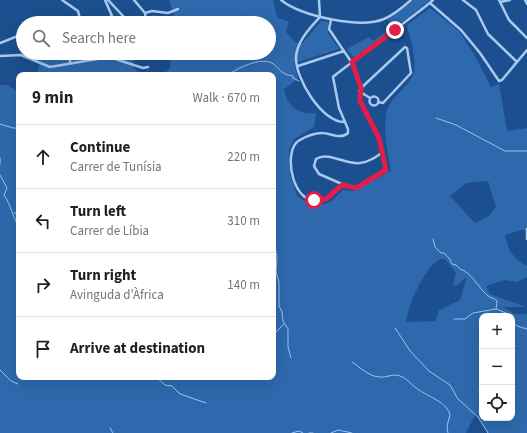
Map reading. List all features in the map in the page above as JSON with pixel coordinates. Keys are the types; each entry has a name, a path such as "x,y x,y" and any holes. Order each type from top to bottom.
{"street":[{"path":"62,0 65,4 77,10 79,16"},
{"path":"107,0 112,16"},
{"path":"107,0 123,16"},
{"path":"134,0 145,13 145,16"},
{"path":"281,0 291,7 320,17 349,22 380,21 394,14 411,0"},
{"path":"319,0 320,17 301,41 296,56 298,66 302,83 325,114 336,120 345,122"},
{"path":"342,185 328,197 320,201 302,195 297,190 293,181 293,147 298,142 315,134 346,135 348,130 339,108 332,77 433,0"},
{"path":"464,0 476,10 488,34 517,62"},
{"path":"510,0 500,1 509,20 527,38"},
{"path":"525,0 527,4"},
{"path":"430,3 462,30 500,81 527,50"},
{"path":"145,13 152,11 168,13 178,9"},
{"path":"331,20 329,30 352,62 360,90 360,101 379,138 383,152 386,170 356,188 342,185 319,174 314,166 316,159 326,156 354,163 362,163 373,159 383,152"},
{"path":"0,43 16,37"},
{"path":"360,90 405,47 407,48 411,73 383,103 378,102 372,105 370,103 370,98"},
{"path":"298,66 344,51"},
{"path":"0,56 16,55"},
{"path":"34,60 50,66 88,60"},
{"path":"122,60 138,66 148,67"},
{"path":"360,90 370,98 375,97 378,102"},
{"path":"527,229 527,239"}],"shaded area":[{"path":"169,0 273,0 277,17 289,22 286,32 296,43 303,43 321,21 328,22 328,33 339,49 294,63 298,79 284,89 288,101 299,111 304,113 316,113 314,127 294,139 289,149 290,174 297,196 303,200 317,205 325,204 332,201 343,190 353,191 391,171 385,136 387,109 393,99 409,82 415,65 407,25 430,8 459,31 478,61 491,87 499,84 507,131 527,128 527,231 522,230 505,235 512,254 527,266 527,277 517,282 504,280 486,286 490,294 526,307 503,307 513,313 479,313 479,418 476,413 466,433 0,433 0,85 7,85 16,90 16,380 276,380 276,72 166,72 170,68 171,60 276,60 276,16 171,16 174,15","holes":["488,181 496,207 489,216 475,223 450,196 466,183","440,259 445,259 456,273 453,285 456,286 467,277 460,300 439,310 435,321 406,322 410,306 423,279 434,264"]},
{"path":"414,0 430,0 355,59 347,49 369,37 373,41 392,27 388,20"},
{"path":"40,60 133,60 134,68 138,72 38,72"},
{"path":"515,314 527,314 527,433 488,433 481,421 515,421"}],"waterway":[{"path":"232,72 249,64 262,61 272,63 283,73 293,76 293,78 299,81"},
{"path":"436,118 456,125 505,151 527,151"},
{"path":"0,124 16,128"},
{"path":"0,158 0,164"},
{"path":"0,175 7,188 4,195 16,220"},
{"path":"433,239 435,247 441,253 444,253 452,264 468,273 487,295 497,301 496,309 506,313"},
{"path":"276,252 276,272"},
{"path":"276,272 279,282 279,306 282,312 283,321 288,329 288,347 291,358"},
{"path":"454,319 465,319 473,313 496,309"},
{"path":"276,332 284,324"},
{"path":"515,324 527,329"},
{"path":"395,328 411,352 429,371 450,385 458,399 478,417 488,433"},
{"path":"352,362 375,376 382,377 398,375 419,390 440,402 445,406 450,415 447,426 448,433"},
{"path":"0,370 11,381 18,384"},
{"path":"159,380 165,385 172,386 180,394 206,403"},
{"path":"110,428 113,433"},
{"path":"331,433 338,430 352,433"},
{"path":"292,433 299,431 303,433"}],"route":[{"path":"314,200 320,201 326,199 336,188 342,185 350,188 356,188 386,170 379,138 364,111 359,98 361,88 352,62 395,30"}]}
